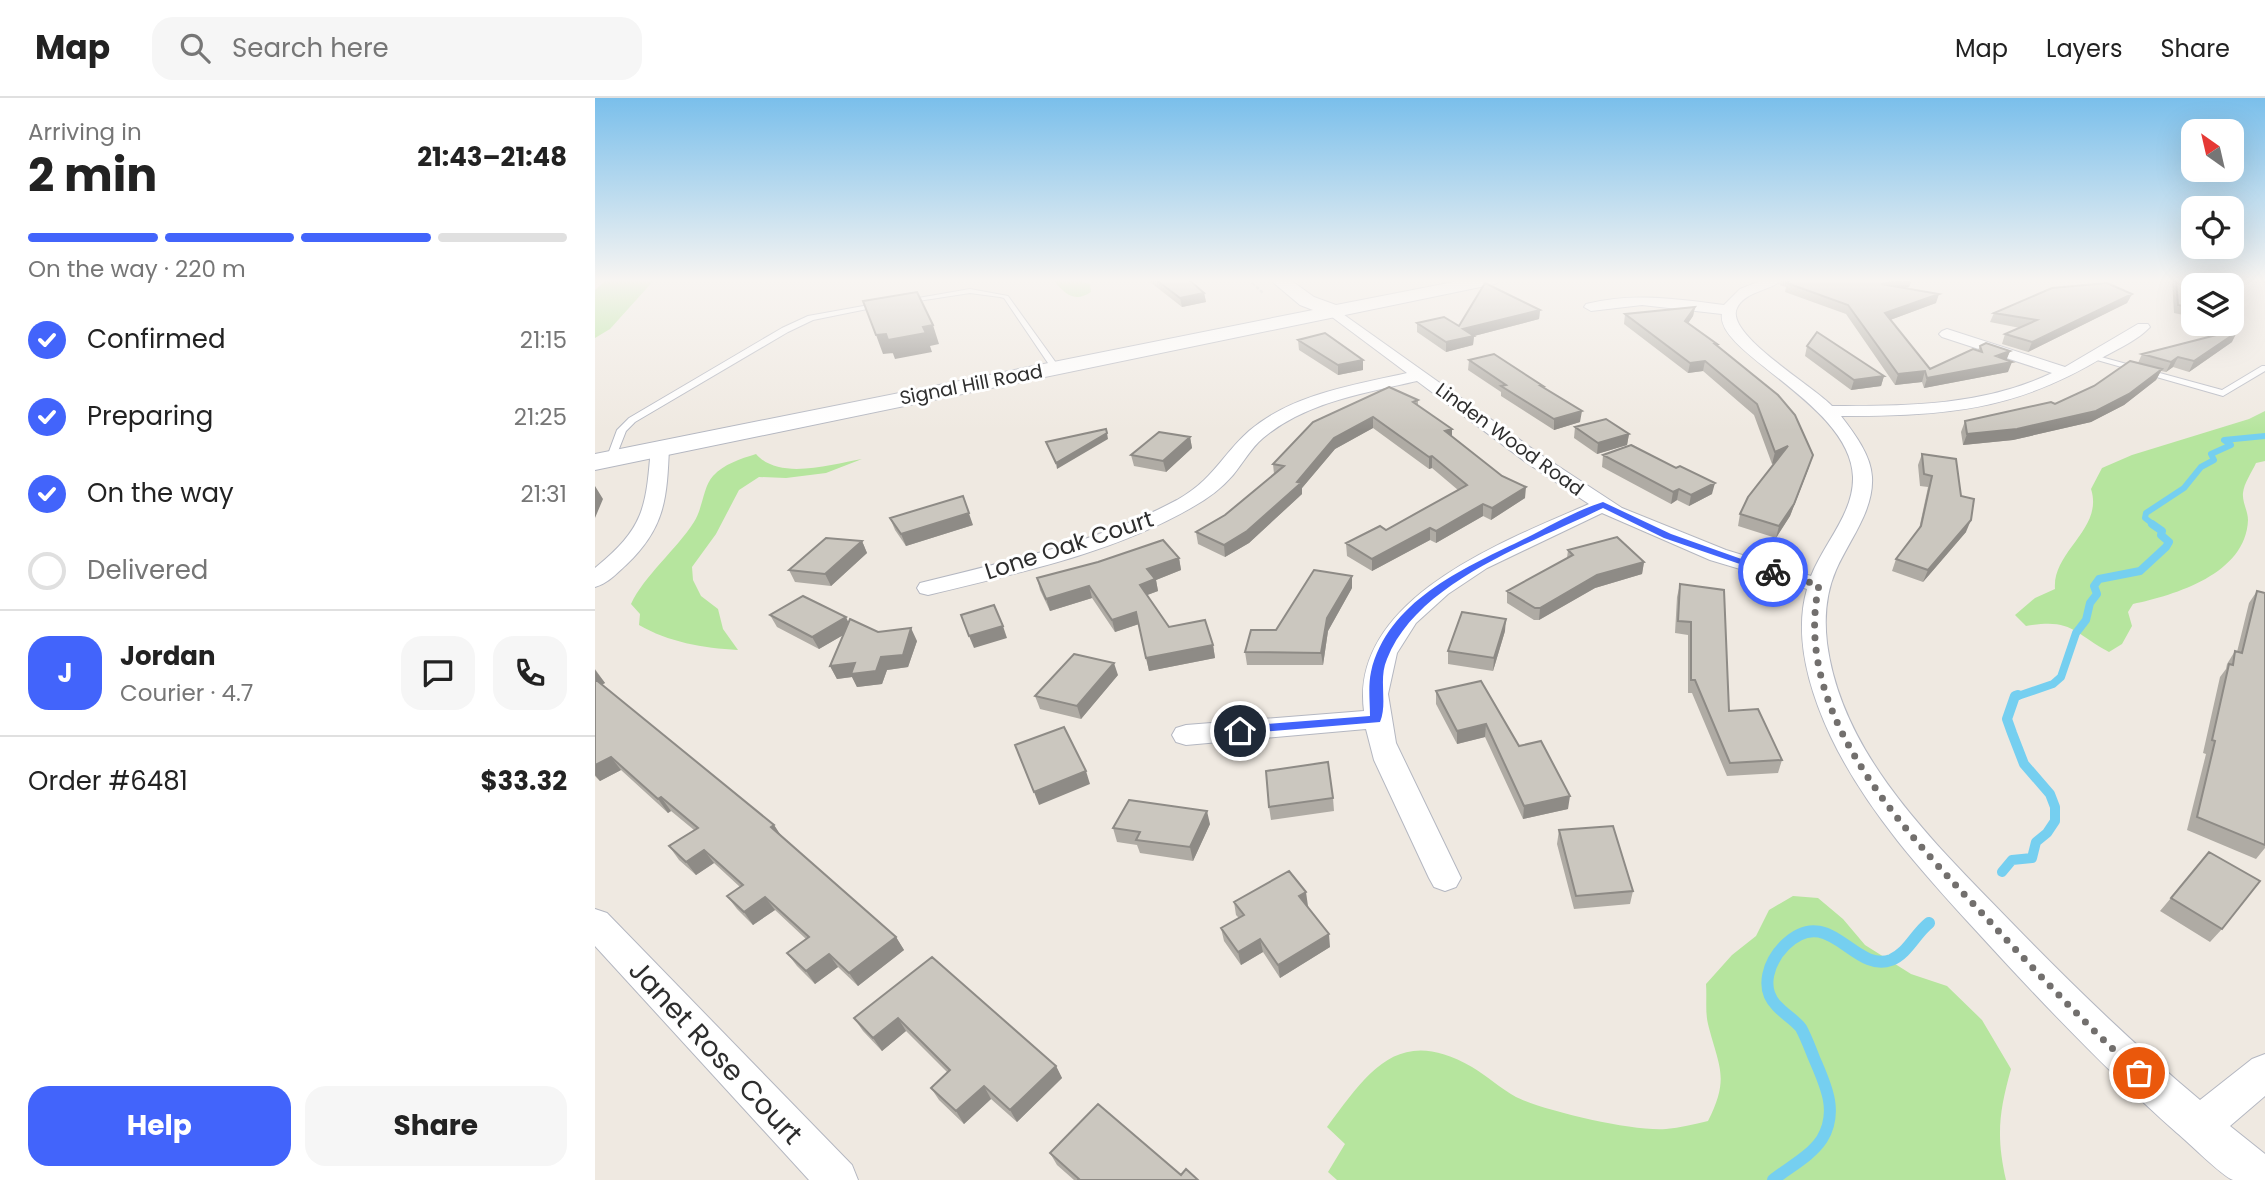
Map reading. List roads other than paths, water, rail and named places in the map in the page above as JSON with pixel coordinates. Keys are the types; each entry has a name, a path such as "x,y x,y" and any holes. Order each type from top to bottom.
{"main road":[{"name":"Signal Hill Road","path":"601,460 1241,329"}],"street":[{"name":"Linden Wood Road","path":"1358,329 1534,460 1603,505 1718,555 1819,585"},
{"path":"1733,329 1745,344 1805,388 1828,411 1849,440 1860,463 1861,491 1854,515 1830,554 1819,585 1813,634 1818,663 1840,726 1873,785 1911,838 2069,1006 2198,1127 2264,1180"},
{"path":"1828,411 1918,410 1982,402 2031,389 2139,329"},
{"path":"1947,334 2065,372"},
{"name":"Lone Oak Court","path":"928,588 1071,549 1152,521 1202,492 1220,477 1258,434 1286,416 1334,397 1421,375"},
{"path":"596,579 626,554 650,523 657,501 660,447"},
{"path":"1445,878 1382,745 1376,719 1376,675 1381,659 1395,633 1414,610 1457,575 1603,505"},
{"path":"1186,735 1376,719"},
{"name":"Janet Rose Court","path":"595,923 837,1180"},
{"path":"2198,1127 2265,1072"}],"lane":[{"path":"601,460 622,430 632,421 786,329"},
{"path":"1029,329 1055,367"},
{"path":"2093,356 2223,393 2265,368"}],"waterway":[{"path":"2154,525 2145,518 2146,513 2184,488 2201,467 2214,460 2211,454 2231,445 2224,440 2265,436"},
{"path":"2015,697 2053,684 2061,677 2076,633 2086,620 2090,603 2097,594 2094,586 2099,579 2140,571 2166,547 2169,542 2161,535 2162,531 2152,524"},
{"path":"2002,872 2012,860 2032,858 2036,842 2047,833 2055,821 2055,807 2050,794 2024,764 2007,719 2015,696 2018,695"},
{"path":"1773,1180 1805,1156 1822,1139 1827,1129 1830,1108 1826,1088 1803,1031 1777,1006 1768,991 1768,975 1774,959 1785,945 1801,934 1815,931 1841,942 1865,958 1878,962 1891,960 1902,953 1929,923"}]}
